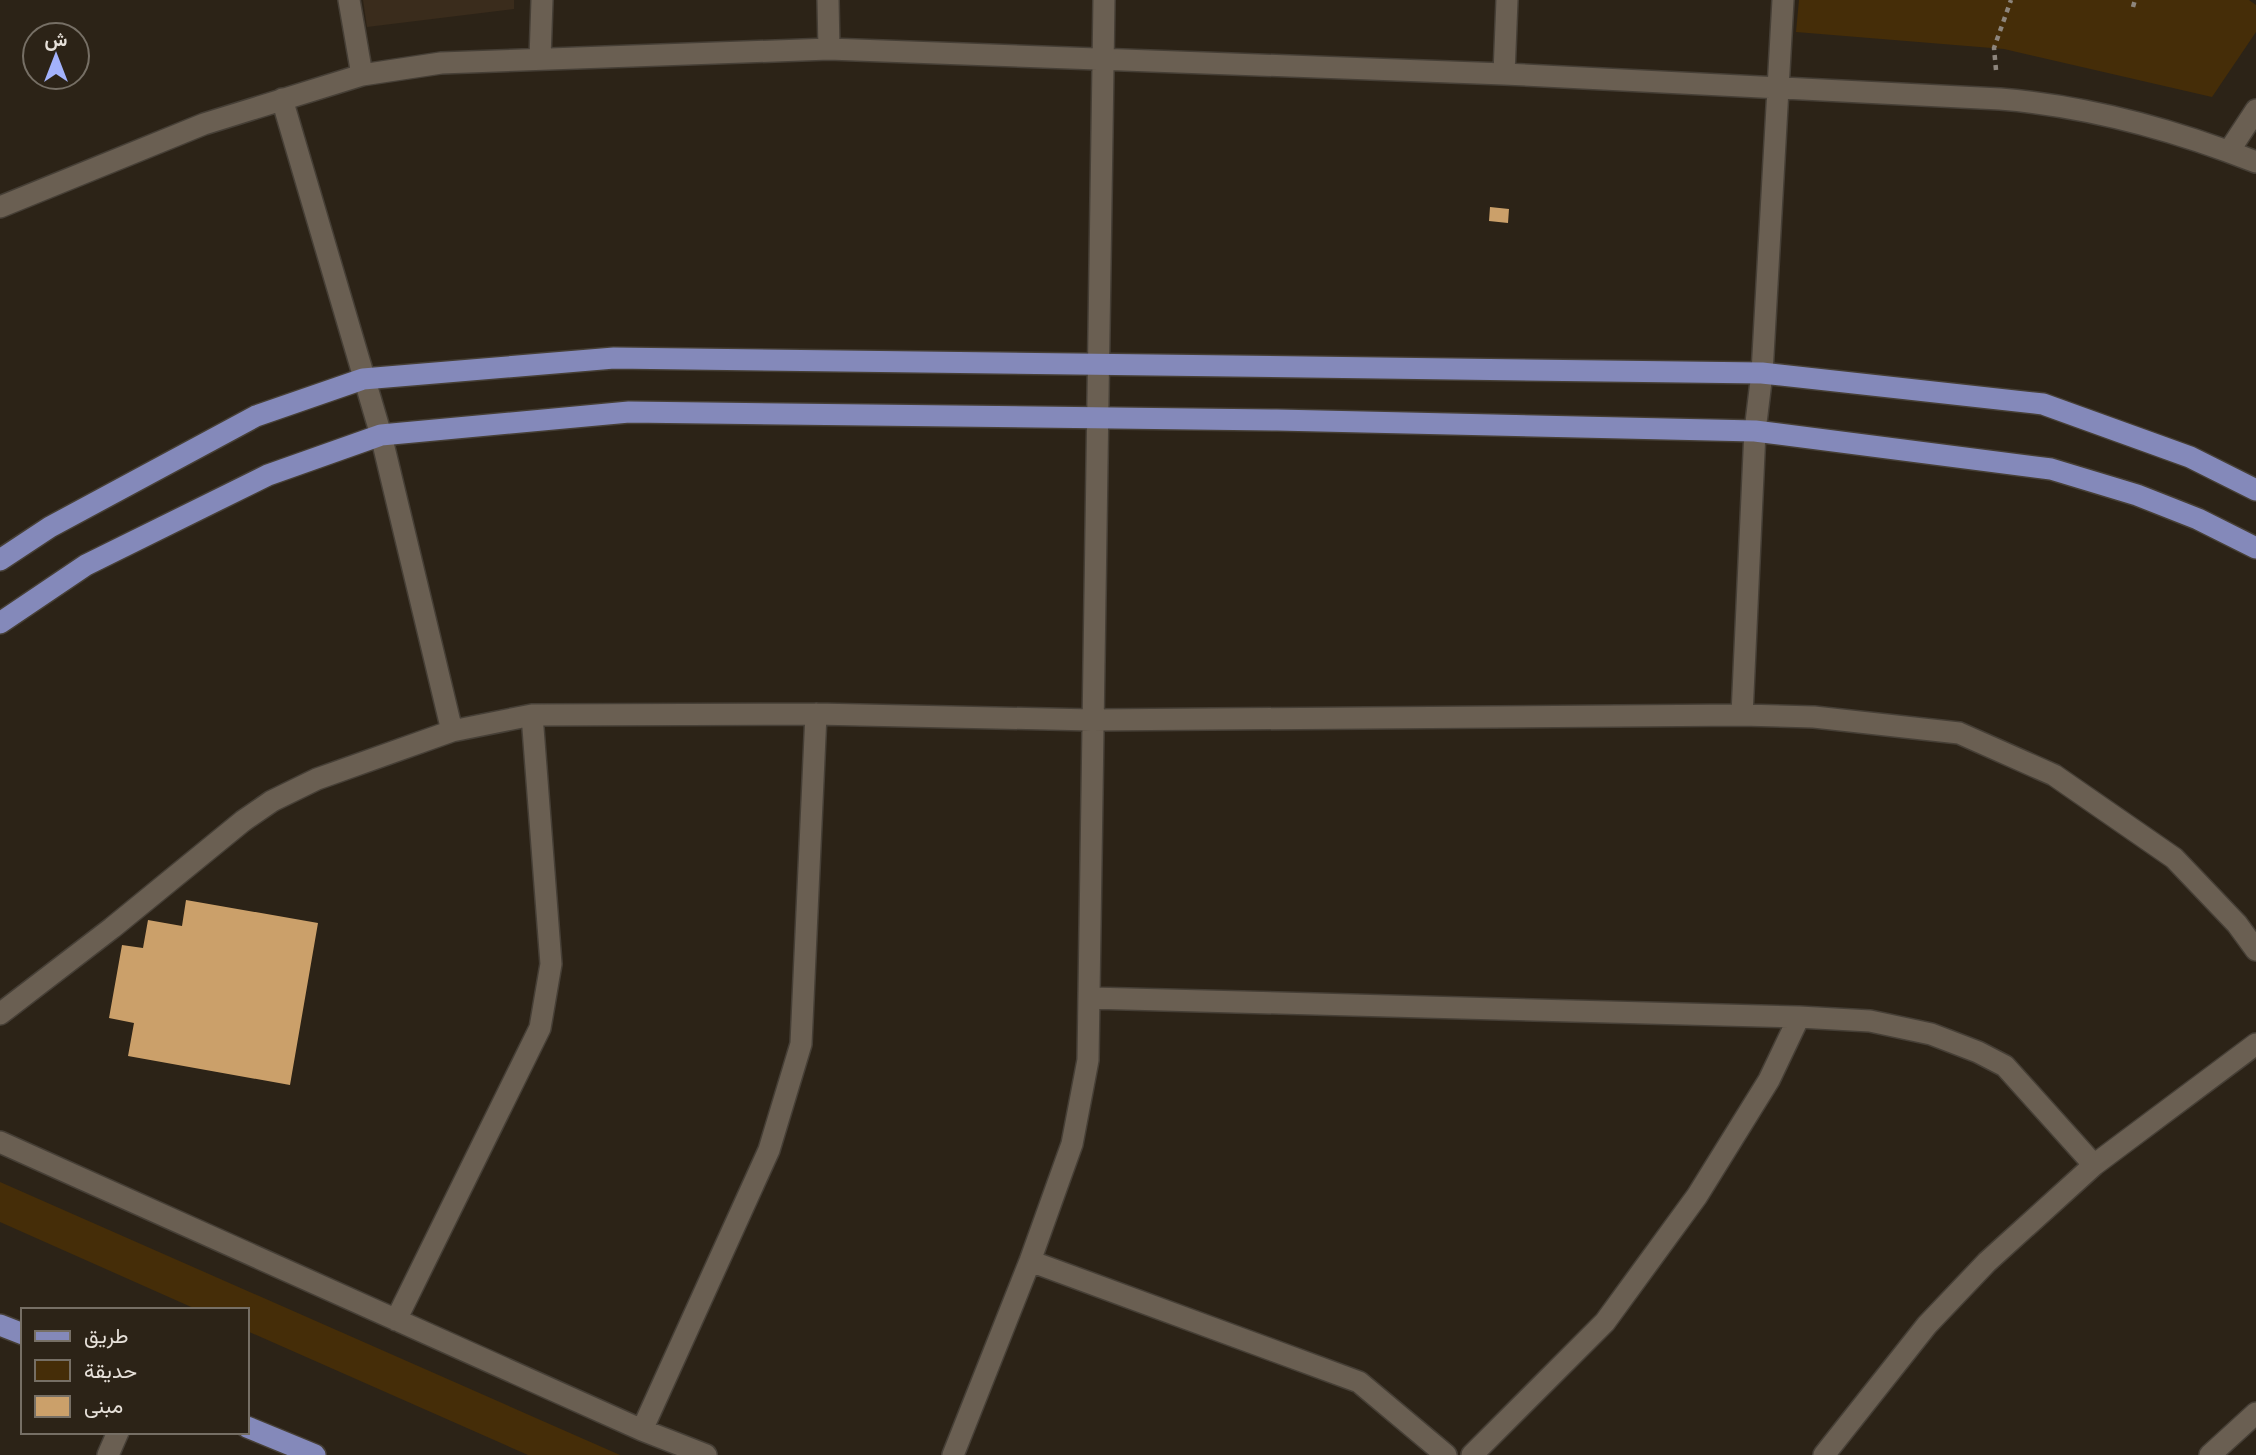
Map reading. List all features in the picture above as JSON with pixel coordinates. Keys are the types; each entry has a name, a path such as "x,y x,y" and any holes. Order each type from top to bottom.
{"main road":[{"path":"0,560 50,527 256,416 363,379 614,358 1762,373 2043,404 2190,457 2256,490"},
{"path":"0,623 86,565 268,475 381,435 629,412 1277,419 1755,431 2050,469 2137,495 2198,519 2256,548"},
{"path":"0,1325 21,1333"},
{"path":"248,1427 315,1455"}],"street":[{"path":"349,0 362,75"},
{"path":"540,59 541,0"},
{"path":"828,0 829,49"},
{"path":"953,1455 1030,1261 1072,1144 1088,1060 1104,0"},
{"path":"1504,74 1507,0"},
{"path":"1742,715 1755,431 1762,373 1783,0"},
{"path":"0,208 204,124 362,75 441,63 829,49 1504,74 2000,99 2056,105 2185,137 2256,162"},
{"path":"282,99 381,435 452,731"},
{"path":"2229,151 2256,110"},
{"path":"642,1430 769,1150 801,1044 816,714"},
{"path":"0,1014 112,928 243,821 272,801 317,779 452,731 533,715 816,714 1092,720 1742,715 1814,717 1959,733 2054,775 2174,858 2237,924 2256,950"},
{"path":"396,1320 540,1028 551,964 533,715"},
{"path":"1090,998 1870,1021 1931,1034 1978,1052 2005,1066 2094,1165"},
{"path":"1472,1455 1605,1322 1697,1196 1769,1080 1799,1017"},
{"path":"1824,1455 1927,1325 1987,1262 2094,1165 2256,1044"},
{"path":"0,1142 642,1430 706,1455"},
{"path":"1030,1261 1359,1382 1446,1455"},
{"path":"2210,1455 2256,1413"},
{"path":"108,1455 117,1434"}],"path":[{"path":"2000,99 1994,48 2011,0"},
{"path":"2133,7 2135,0"}],"shaded area":[{"path":"363,0 514,0 514,9 367,27"}],"green space":[{"path":"1799,0 2249,0 2256,5 2256,32 2212,97 2004,49 1796,32"},
{"path":"0,1182 620,1455 528,1455 248,1331 248,1308 194,1308 0,1222"}],"building":[{"path":"1490,207 1509,209 1508,223 1489,221"},
{"path":"186,900 318,923 290,1085 128,1056 134,1023 109,1018 122,945 143,948 148,920 182,926"}]}
